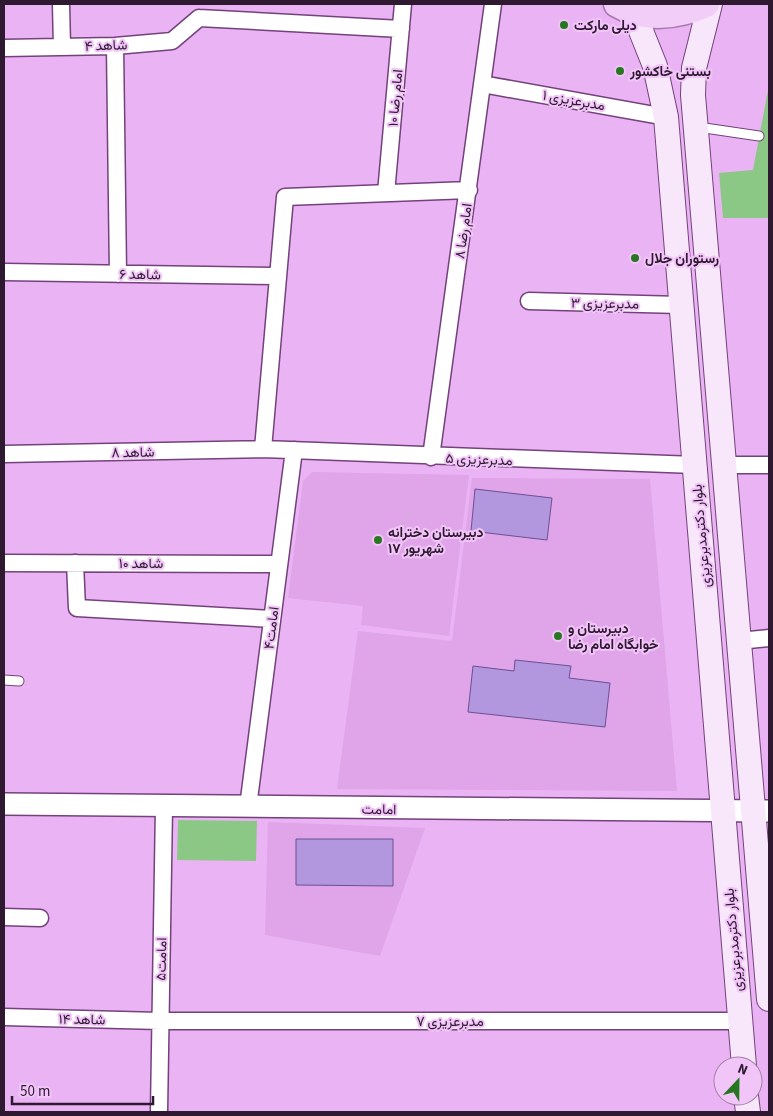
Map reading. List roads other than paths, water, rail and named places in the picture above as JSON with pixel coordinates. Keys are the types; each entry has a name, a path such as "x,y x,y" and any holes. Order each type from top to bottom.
{"main road":[{"path":"621,6 660,15 686,12 708,4"},
{"name":"بلوار دکترمدبرعزیزی","path":"708,4 694,68 693,95 739,641 762,821 769,999"},
{"name":"بلوار دکترمدبرعزیزی","path":"621,6 655,66 666,117 743,1056"}],"street":[{"path":"62,4 62,47"},
{"name":"امام رضا ۱۰","path":"386,193 403,4"},
{"name":"امام رضا ۸","path":"431,457 493,4"},
{"path":"200,11 401,29"},
{"name":"شاهد ۴","path":"4,48 115,46 172,41 200,11"},
{"path":"115,46 118,274"},
{"name":"مدبرعزیزی ۱","path":"482,84 666,117"},
{"path":"263,449 285,196 469,190"},
{"name":"شاهد ۶","path":"4,272 277,276"},
{"name":"مدبرعزیزی ۳","path":"529,301 680,305"},
{"name":"مدبرعزیزی ۵","path":"263,449 431,457 695,465"},
{"name":"شاهد ۸","path":"4,454 263,449"},
{"name":"امامت۴","path":"248,807 294,450"},
{"path":"724,465 769,465"},
{"name":"شاهد ۱۰","path":"4,563 279,564"},
{"path":"75,563 77,608 272,619"},
{"path":"739,641 769,638"},
{"name":"امامت","path":"4,804 723,812 762,821"},
{"name":"امامت۵","path":"159,1112 164,806"},
{"path":"4,917 40,918"},
{"name":"شاهد ۱۴","path":"4,1017 160,1021"},
{"name":"مدبرعزیزی ۷","path":"160,1021 740,1021"}],"lane":[{"path":"695,126 759,136"},
{"path":"4,680 19,681"}],"place":[{"name":"دیلی مارکت","path":"564,25"},
{"name":"بستنی خاکشور","path":"620,71"},
{"name":"رستوران جلال","path":"635,258"},
{"name":"دبیرستان دخترانه ۱۷ شهریور","path":"378,540"},
{"name":"دبیرستان و خوابگاه امام رضا","path":"558,636"}]}
